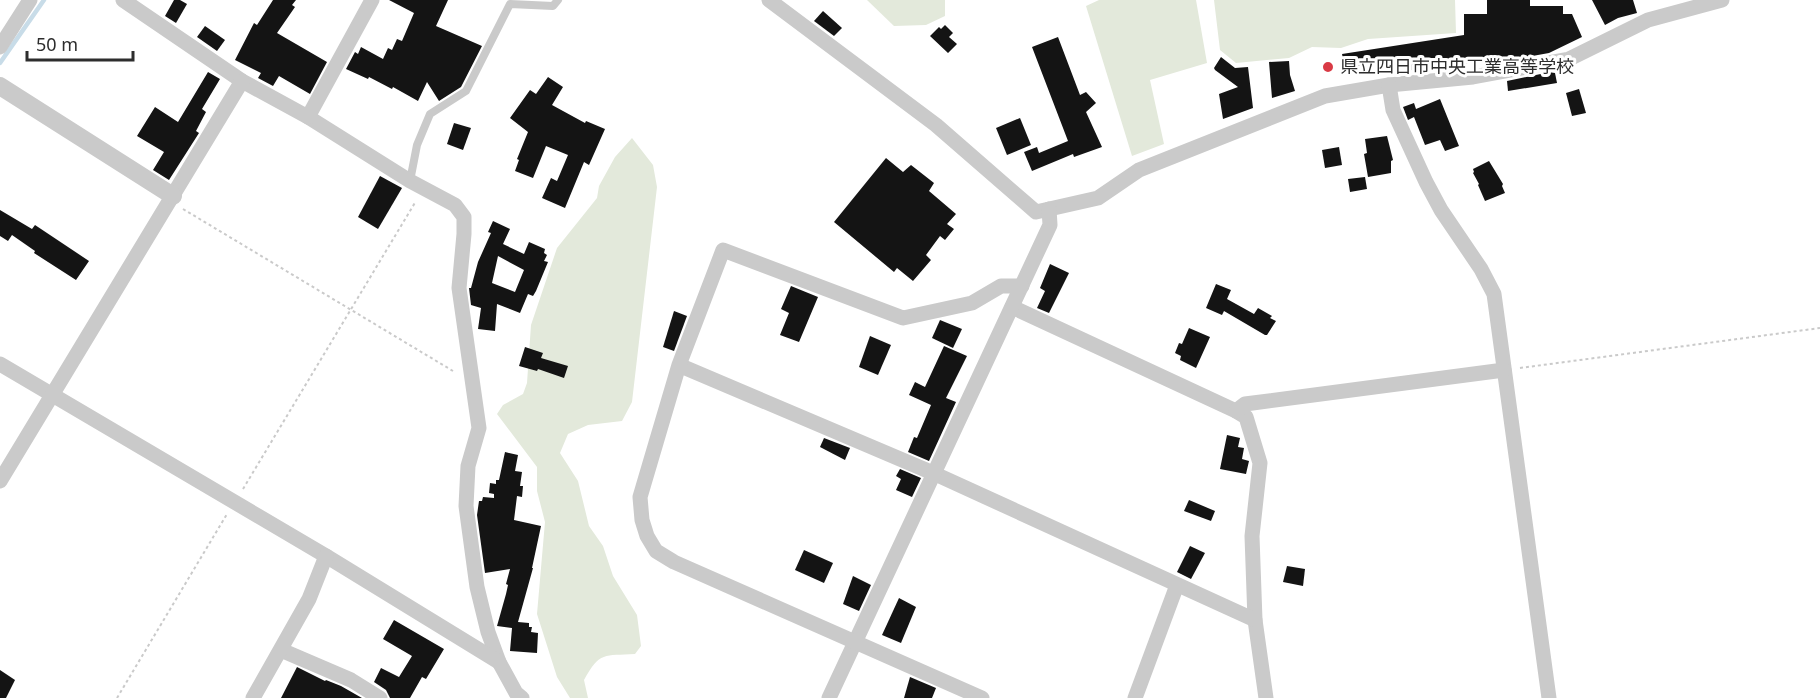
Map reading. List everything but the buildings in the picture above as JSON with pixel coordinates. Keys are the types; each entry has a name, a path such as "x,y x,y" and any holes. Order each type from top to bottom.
{"street":[{"path":"0,47 30,0"},
{"path":"123,0 242,81 308,117 417,185 454,205 464,218 459,288 479,428 468,466 466,506 477,587 488,632 499,662 516,693 522,698"},
{"path":"308,117 372,0"},
{"path":"769,0 936,125 1036,212 1098,198 1139,170 1326,96 1389,85 1473,77 1569,59 1648,20 1722,0"},
{"path":"0,481 242,81"},
{"path":"1389,85 1393,110 1426,182 1494,294 1549,698"},
{"path":"0,86 172,199"},
{"path":"829,698 1050,225 1049,209"},
{"path":"982,698 674,562 656,551 647,536 642,520 640,497 681,366 723,250 903,318 972,303 1001,286 1022,286"},
{"path":"1012,307 1246,417 1260,463 1252,536 1255,620 1266,698"},
{"path":"0,363 327,556 499,662"},
{"path":"681,366 933,473 1255,620"},
{"path":"1236,411 1245,404 1504,370"},
{"path":"253,698 309,599 327,556"},
{"path":"1135,698 1177,585"},
{"path":"281,650 351,680 380,698"}],"lane":[{"path":"417,185 417,145 430,114 466,91 510,4 553,6 558,0"}],"path":[{"path":"117,698 351,310 417,185"},
{"path":"172,199 453,371"},
{"path":"1504,370 1820,328"}],"shaded area":[{"path":"867,0 945,0 945,16 926,25 894,26"},
{"path":"1099,0 1196,0 1207,63 1150,80 1164,144 1132,156 1086,6"},
{"path":"1214,0 1455,0 1456,33 1368,39 1341,48 1312,47 1289,58 1236,63 1220,50"},
{"path":"632,138 653,165 657,187 632,402 622,421 588,425 568,434 560,453 578,481 589,526 603,546 613,576 637,615 641,646 635,654 609,655 599,660 584,680 588,698 570,698 557,677 537,614 545,522 537,491 537,467 497,414 503,405 523,394 527,383 531,325 557,248 597,198 599,186 615,157"}],"waterway":[{"path":"0,63 44,0"}],"place":[{"name":"県立四日市中央工業高等学校","path":"1328,67"}]}
